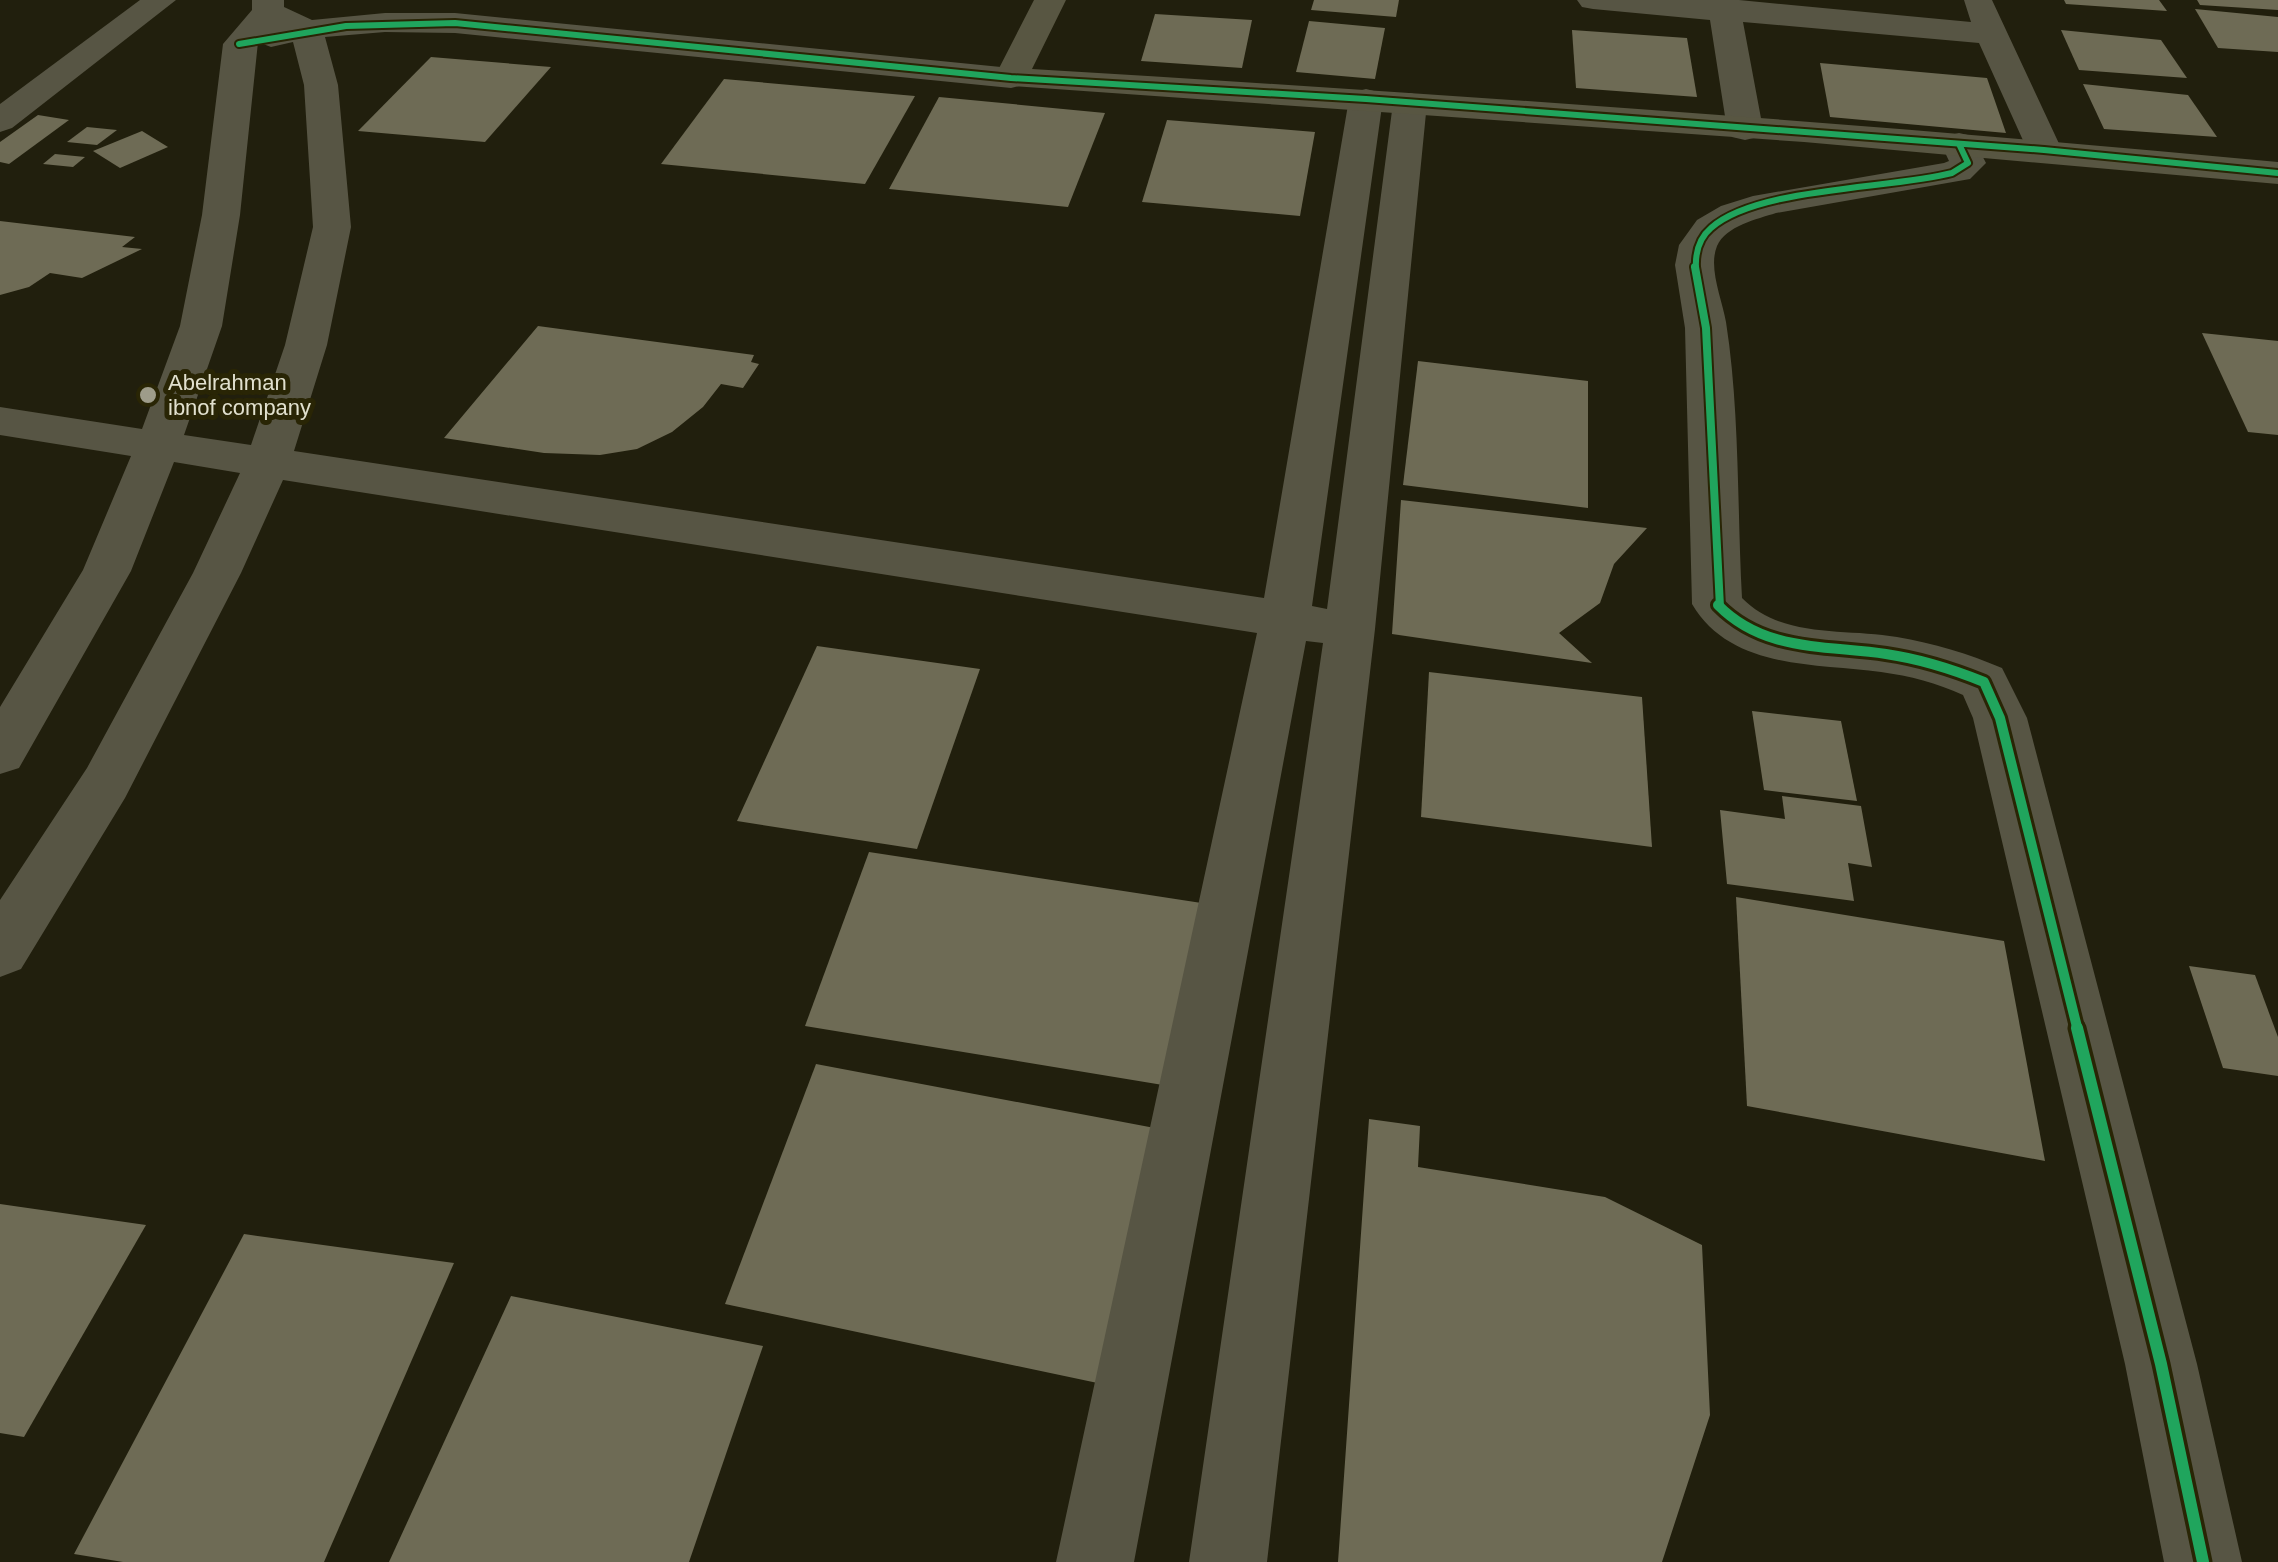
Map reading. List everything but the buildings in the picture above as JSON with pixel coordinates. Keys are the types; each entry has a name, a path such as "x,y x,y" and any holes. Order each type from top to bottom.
{"street":[{"path":"0,121 160,0"},
{"path":"1011,78 1050,0"},
{"path":"1593,0 1723,6 1993,34"},
{"path":"1976,0 2044,150"},
{"path":"1723,6 1745,129"},
{"path":"270,21 454,23 1011,78 1388,101 2044,150 2278,173"},
{"path":"0,752 108,571 159,444 201,326 222,214 270,21"},
{"path":"0,950 106,783 216,574 268,462 306,344 332,227 322,85 270,21"},
{"path":"1095,1562 1388,101"},
{"path":"1228,1562 1350,629 1388,101"},
{"path":"1959,144 1968,163 1960,171 1908,184 1790,199 1738,212 1708,227 1697,246 1706,324 1717,604 1734,625 1773,641 1946,665 1984,682 2000,718 2156,1345 2202,1562"},
{"path":"0,420 1285,622 1350,629"}],"cycle path":[{"path":"239,44 346,26 455,23 1011,78 1366,99 2044,150 2278,173"},
{"path":"1959,144 1968,163 1957,171 1767,204 1735,214 1711,228 1698,245 1695,265 1706,328 1717,604 1751,632 1770,639 1907,658 1984,682 2000,718 2161,1364 2203,1562"}],"place":[{"name":"Abelrahman ibnof company","path":"148,395"}]}
